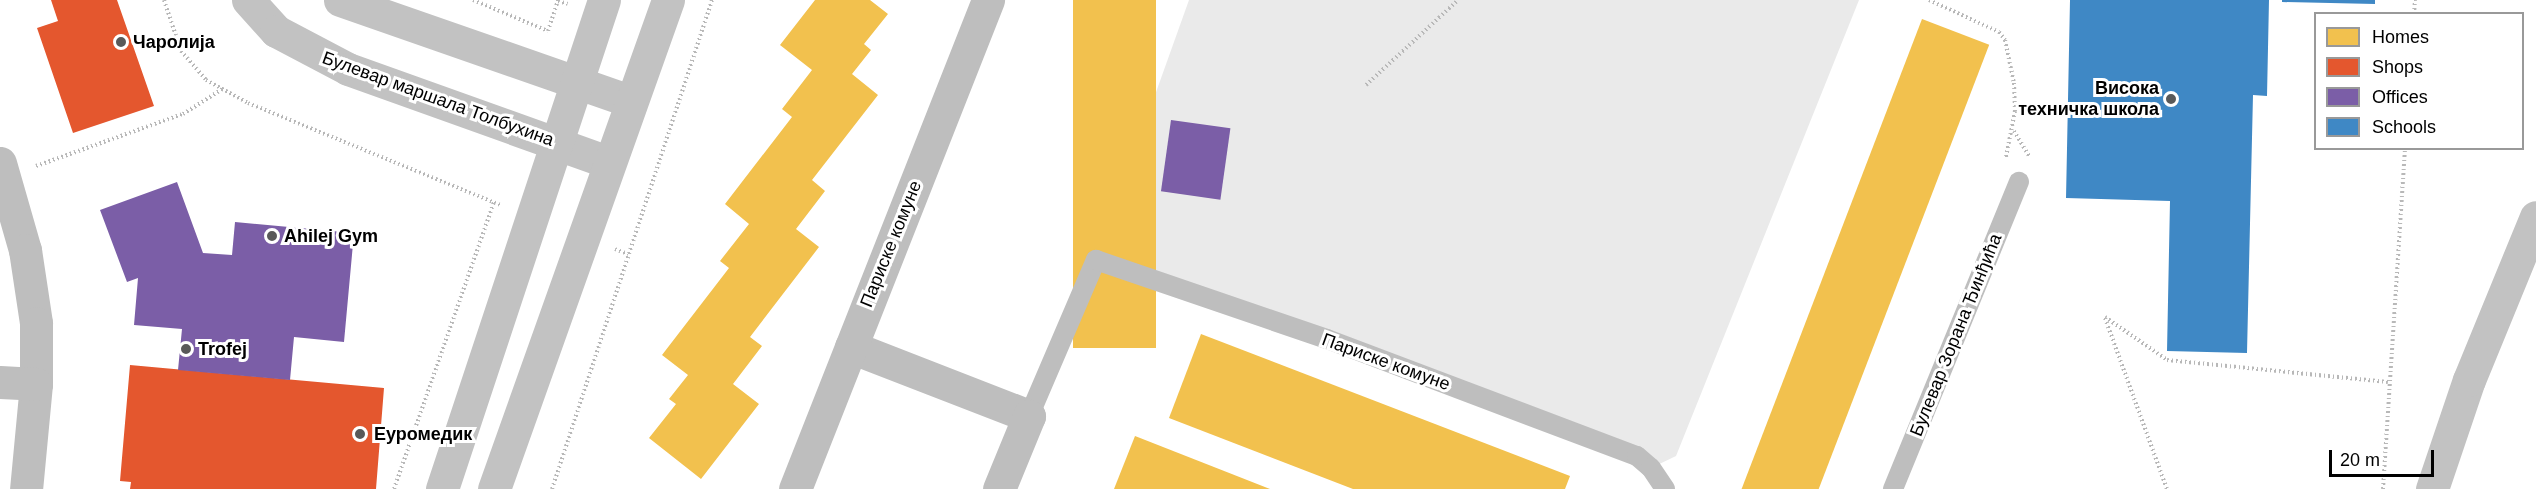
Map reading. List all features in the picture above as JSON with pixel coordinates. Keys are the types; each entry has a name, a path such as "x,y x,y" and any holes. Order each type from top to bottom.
{"main road":[{"name":"Булевар маршала Толбухина","path":"248,0 276,31 311,52 608,162"},
{"path":"340,0 630,101"},
{"path":"442,489 604,0"},
{"path":"494,489 608,162 668,0"},
{"path":"2432,489 2469,380 2536,217"}],"street":[{"name":"Париске комуне","path":"795,489 988,0"},
{"path":"2,170 31,276 36,323 36,384 26,489"},
{"path":"851,347 1029,416 999,489"},
{"path":"0,382 36,384"}],"lane":[{"name":"Булевар Зорана Ђинђића","path":"1893,489 2019,182"},
{"name":"Париске комуне","path":"1029,416 1096,260 1327,339 1623,450 1651,468 1664,487"}],"path":[{"path":"164,0 181,51 206,80 248,103 494,202 394,489"},
{"path":"473,0 548,31 558,0"},
{"path":"552,489 712,0"},
{"path":"1366,85 1458,0"},
{"path":"1929,0 1999,32 2005,40 2014,83 2015,111 2012,145 2003,165"},
{"path":"2,170 183,114 224,88"},
{"path":"2384,489 2388,382 2405,150"},
{"path":"2167,489 2104,317 2167,360 2388,382"}],"shaded area":[{"path":"1189,0 1859,0 1676,456 1651,468 1096,260"}],"building: Homes":[{"path":"815,0 870,0 888,14 864,44 871,50 852,74 878,95 812,180 825,191 796,229 819,247 750,337 762,346 733,384 759,404 701,479 649,438 676,404 669,399 688,375 662,355 729,268 720,261 749,224 725,204 792,117 782,109 812,70 780,45"},
{"path":"1073,0 1156,0 1156,348 1073,348"},
{"path":"1922,19 1989,45 1819,489 1742,489"},
{"path":"1201,334 1570,476 1565,489 1353,489 1169,418"},
{"path":"1135,436 1270,489 1114,489"}],"building: Shops":[{"path":"51,0 117,0 154,106 73,133 37,28 58,21"},
{"path":"130,365 384,388 376,489 130,489 131,482 120,481"}],"building: Offices":[{"path":"1171,120 1230,128 1220,200 1161,191"},
{"path":"177,182 203,253 232,255 235,222 354,233 344,342 294,337 290,380 178,370 182,329 134,325 138,278 127,282 100,210"}],"building: Schools":[{"path":"2070,0 2269,0 2267,96 2253,95 2247,353 2167,351 2170,201 2066,198"},
{"path":"2282,0 2375,0 2375,4 2282,2"}],"place":[{"name":"Чаролија","path":"121,42"},
{"name":"Висока техничка школа","path":"2171,99"},
{"name":"Ahilej Gym","path":"272,236"},
{"name":"Trofej","path":"186,349"},
{"name":"Еуромедик","path":"360,434"}]}
